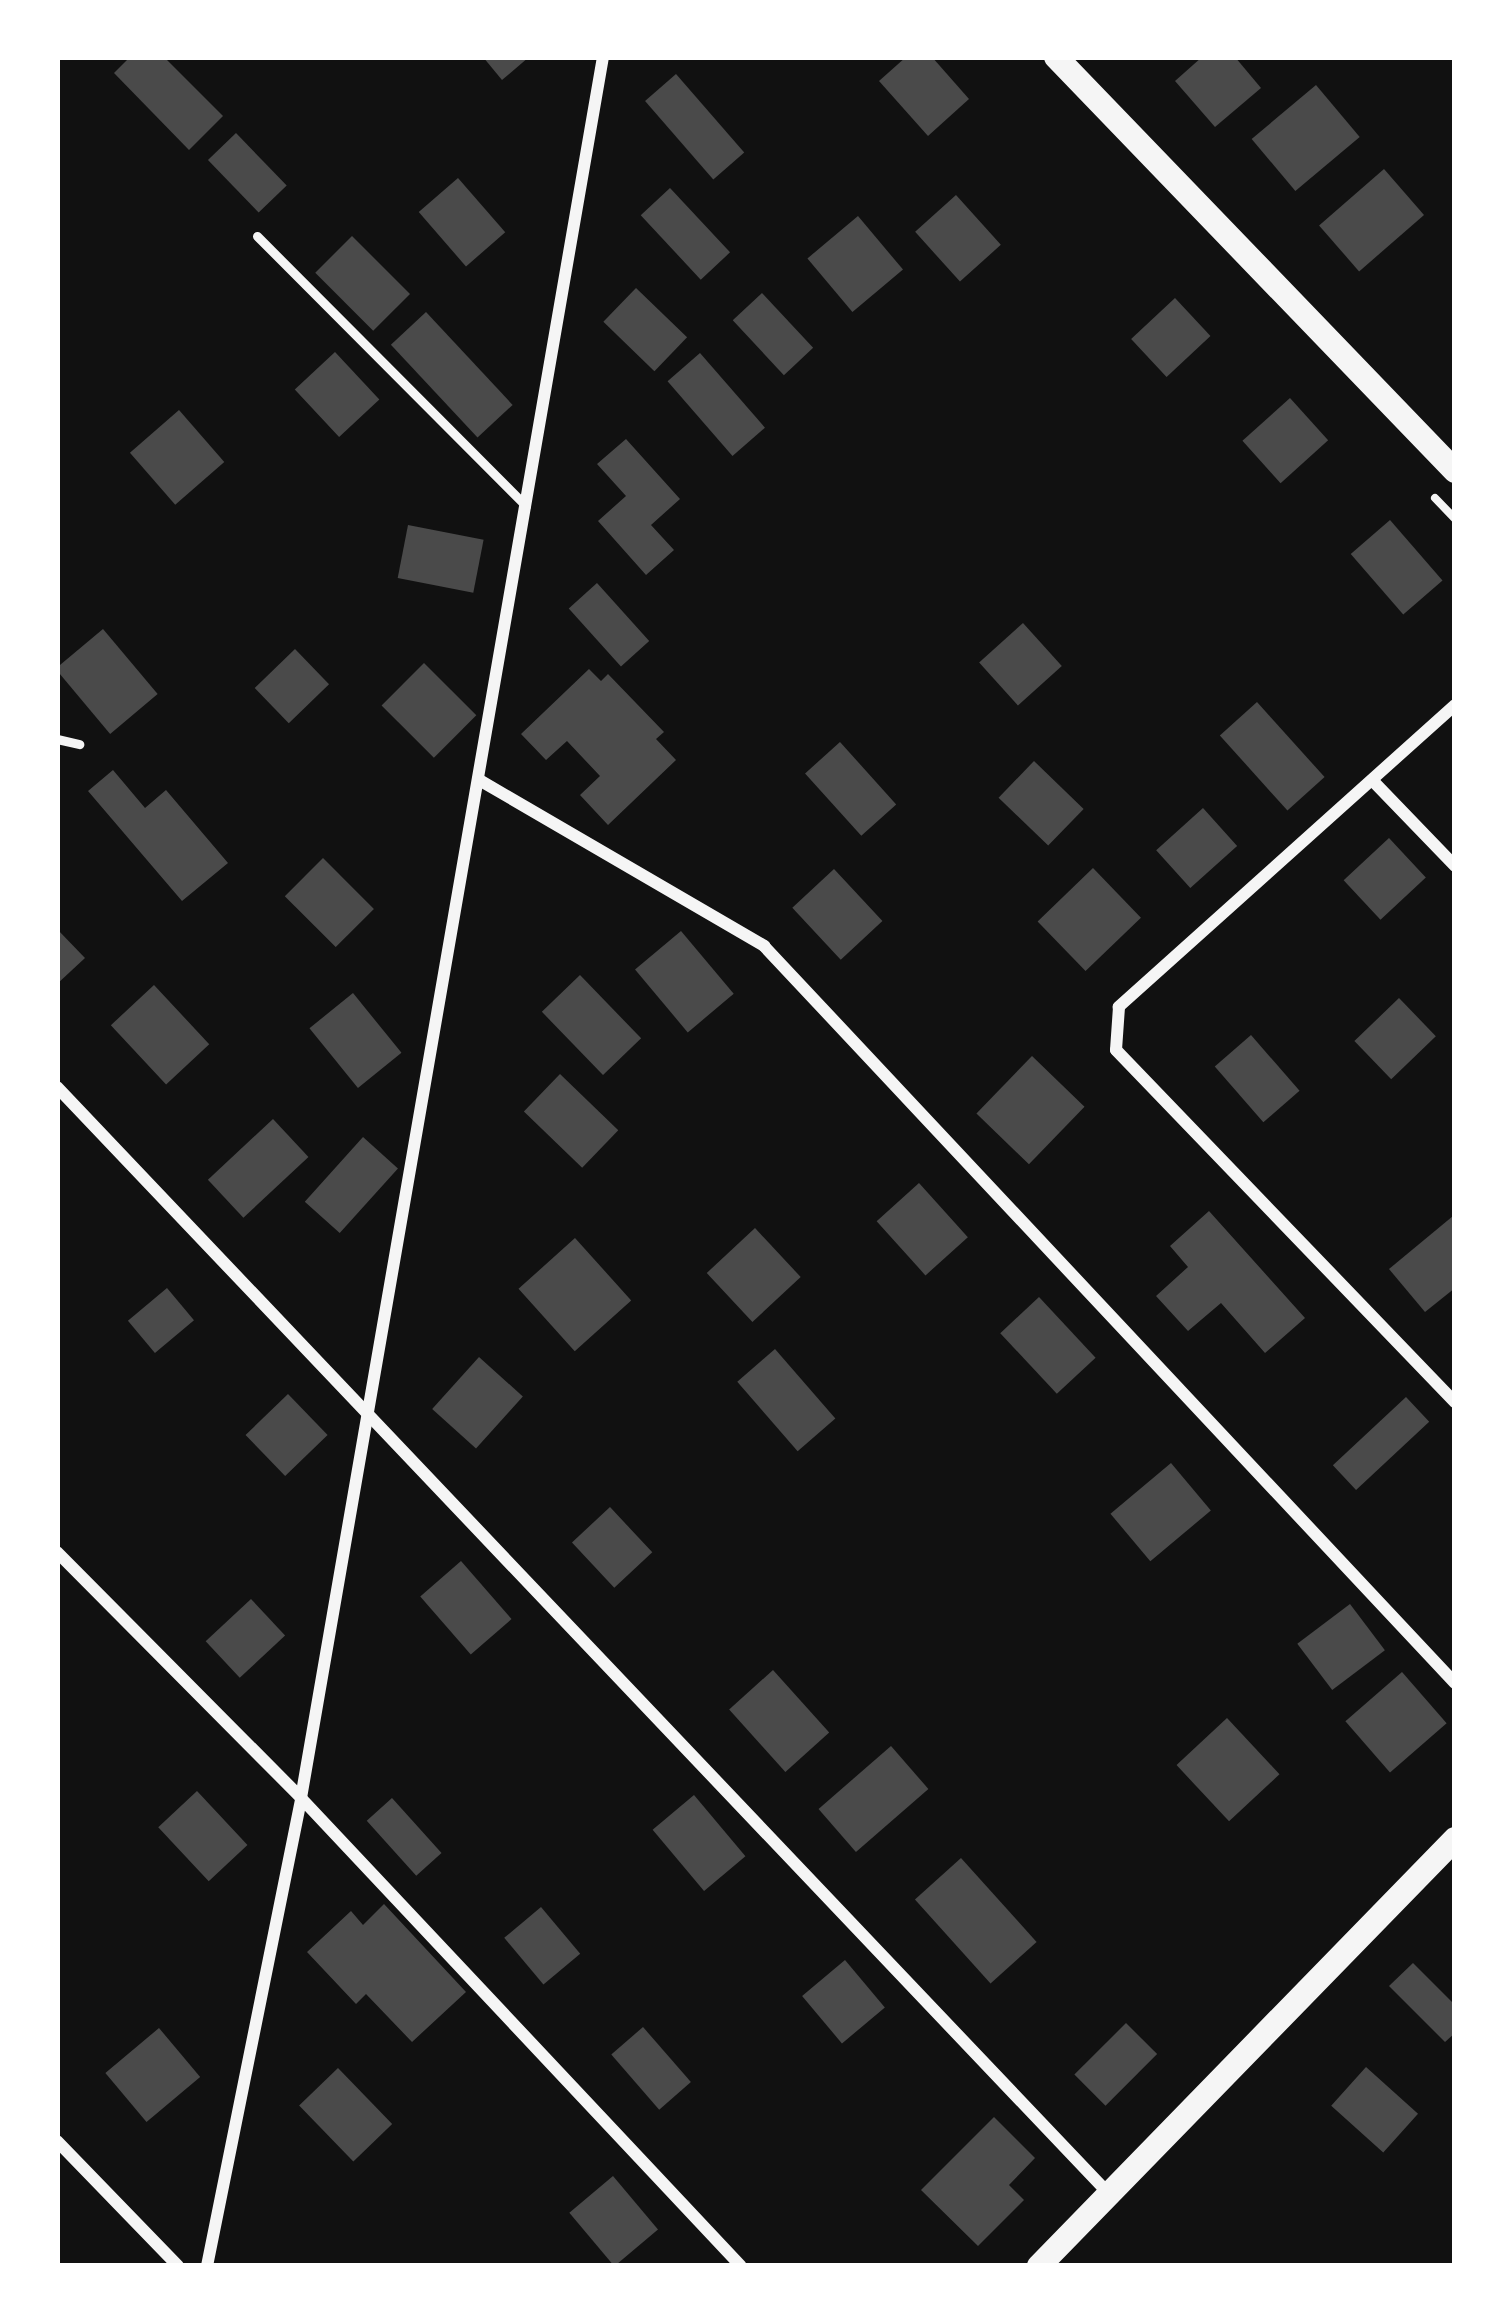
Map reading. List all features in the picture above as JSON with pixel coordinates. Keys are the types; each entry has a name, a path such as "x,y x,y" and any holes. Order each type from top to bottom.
{"main road":[{"path":"1055,57 1455,471"},
{"path":"1039,2266 1455,1838"}],"street":[{"path":"207,2266 301,1798 530,510 557,293 603,57"},
{"path":"1455,705 1119,1007 1116,1050 1455,1402"},
{"path":"1372,780 1455,866"},
{"path":"481,781 764,946 1455,1683"},
{"path":"57,1087 1107,2192"},
{"path":"57,1552 301,1798 741,2266"},
{"path":"57,2141 178,2266"}],"lane":[{"path":"257,236 530,510"},
{"path":"57,739 79,744"}],"building":[{"path":"130,57 164,57 223,116 189,150 114,73"},
{"path":"483,57 529,57 502,80"},
{"path":"906,57 932,57 969,99 928,136 879,81"},
{"path":"1202,57 1235,57 1261,88 1215,127 1175,81"},
{"path":"676,74 744,152 713,179 645,101"},
{"path":"1316,85 1360,137 1295,191 1252,139"},
{"path":"236,133 287,186 259,213 208,160"},
{"path":"1384,169 1424,215 1359,271 1319,225"},
{"path":"458,178 505,232 466,266 419,212"},
{"path":"670,188 730,252 701,280 641,215"},
{"path":"956,195 1001,245 960,282 915,232"},
{"path":"858,216 903,270 852,312 807,258"},
{"path":"352,236 410,294 373,331 315,273"},
{"path":"636,288 687,337 654,371 603,322"},
{"path":"762,293 813,348 784,375 733,320"},
{"path":"1175,298 1210,336 1167,377 1131,339"},
{"path":"426,312 513,405 478,438 391,345"},
{"path":"335,352 379,400 339,437 295,390"},
{"path":"700,353 765,428 732,456 668,381"},
{"path":"1290,398 1328,440 1281,483 1242,441"},
{"path":"179,410 224,462 175,505 130,453"},
{"path":"626,439 680,499 651,525 674,550 646,575 598,521 626,496 597,464"},
{"path":"1390,520 1442,580 1403,614 1351,554"},
{"path":"408,525 484,540 473,593 398,578"},
{"path":"597,583 649,641 621,666 569,608"},
{"path":"1023,623 1062,666 1018,706 979,662"},
{"path":"103,629 158,694 110,734 57,671"},
{"path":"295,649 329,684 289,723 255,688"},
{"path":"424,663 476,715 434,758 382,705"},
{"path":"589,669 601,681 608,674 664,732 656,739 676,760 608,825 580,795 600,776 567,741 546,760 521,734"},
{"path":"1257,702 1325,777 1287,811 1220,735"},
{"path":"840,742 896,804 861,836 805,773"},
{"path":"1034,761 1084,809 1048,846 999,798"},
{"path":"113,770 145,808 166,790 228,863 182,901 88,791"},
{"path":"1203,808 1237,846 1190,888 1156,850"},
{"path":"1389,838 1426,877 1380,920 1344,880"},
{"path":"323,858 374,909 336,947 285,896"},
{"path":"1093,868 1141,918 1086,971 1038,921"},
{"path":"834,869 882,921 841,960 792,908"},
{"path":"57,929 85,958 57,984"},
{"path":"681,931 734,994 688,1032 635,970"},
{"path":"580,975 641,1038 603,1075 542,1012"},
{"path":"154,985 209,1044 166,1084 111,1025"},
{"path":"353,993 401,1053 358,1088 309,1028"},
{"path":"1399,998 1436,1036 1391,1079 1354,1041"},
{"path":"1251,1035 1300,1091 1263,1122 1215,1066"},
{"path":"1032,1056 1085,1107 1029,1164 976,1114"},
{"path":"560,1074 618,1130 582,1168 524,1111"},
{"path":"273,1119 308,1157 243,1218 208,1180"},
{"path":"363,1137 398,1168 340,1233 305,1202"},
{"path":"919,1183 968,1237 925,1275 877,1221"},
{"path":"1209,1211 1305,1318 1265,1353 1221,1303 1188,1331 1156,1296 1188,1267 1170,1246"},
{"path":"1453,1216 1455,1288 1425,1312 1389,1269"},
{"path":"755,1228 801,1277 752,1322 707,1273"},
{"path":"575,1238 631,1300 575,1351 519,1289"},
{"path":"167,1288 194,1320 155,1353 128,1321"},
{"path":"1039,1297 1096,1358 1057,1394 1000,1333"},
{"path":"775,1349 835,1418 798,1451 737,1382"},
{"path":"479,1357 523,1396 476,1448 432,1409"},
{"path":"288,1394 328,1435 285,1476 246,1435"},
{"path":"1406,1397 1429,1422 1356,1490 1333,1465"},
{"path":"1171,1463 1211,1510 1150,1561 1110,1514"},
{"path":"610,1507 652,1552 614,1588 572,1542"},
{"path":"461,1561 512,1619 471,1655 420,1596"},
{"path":"251,1599 285,1636 240,1678 206,1641"},
{"path":"1350,1604 1385,1650 1332,1690 1297,1644"},
{"path":"773,1670 829,1732 785,1772 729,1709"},
{"path":"1402,1672 1447,1723 1390,1773 1345,1721"},
{"path":"1227,1718 1280,1774 1229,1821 1177,1765"},
{"path":"891,1746 928,1789 856,1852 819,1809"},
{"path":"197,1791 247,1845 209,1881 158,1827"},
{"path":"694,1795 745,1856 704,1891 653,1830"},
{"path":"392,1798 442,1853 416,1876 367,1821"},
{"path":"961,1858 1037,1942 991,1983 915,1899"},
{"path":"384,1904 466,1992 412,2042 366,1994 356,2004 307,1952 351,1911 363,1925"},
{"path":"541,1907 580,1954 543,1985 504,1938"},
{"path":"845,1960 885,2007 842,2043 802,1996"},
{"path":"1413,1963 1455,2005 1455,2033 1445,2042 1389,1986"},
{"path":"1126,2023 1157,2054 1105,2106 1074,2075"},
{"path":"643,2027 691,2082 659,2110 611,2055"},
{"path":"159,2028 200,2077 147,2122 105,2073"},
{"path":"1366,2067 1418,2114 1383,2152 1331,2106"},
{"path":"338,2068 392,2124 353,2162 299,2106"},
{"path":"994,2117 1035,2158 1009,2185 1024,2200 978,2246 921,2190"},
{"path":"613,2176 658,2230 614,2266 569,2213"}]}
